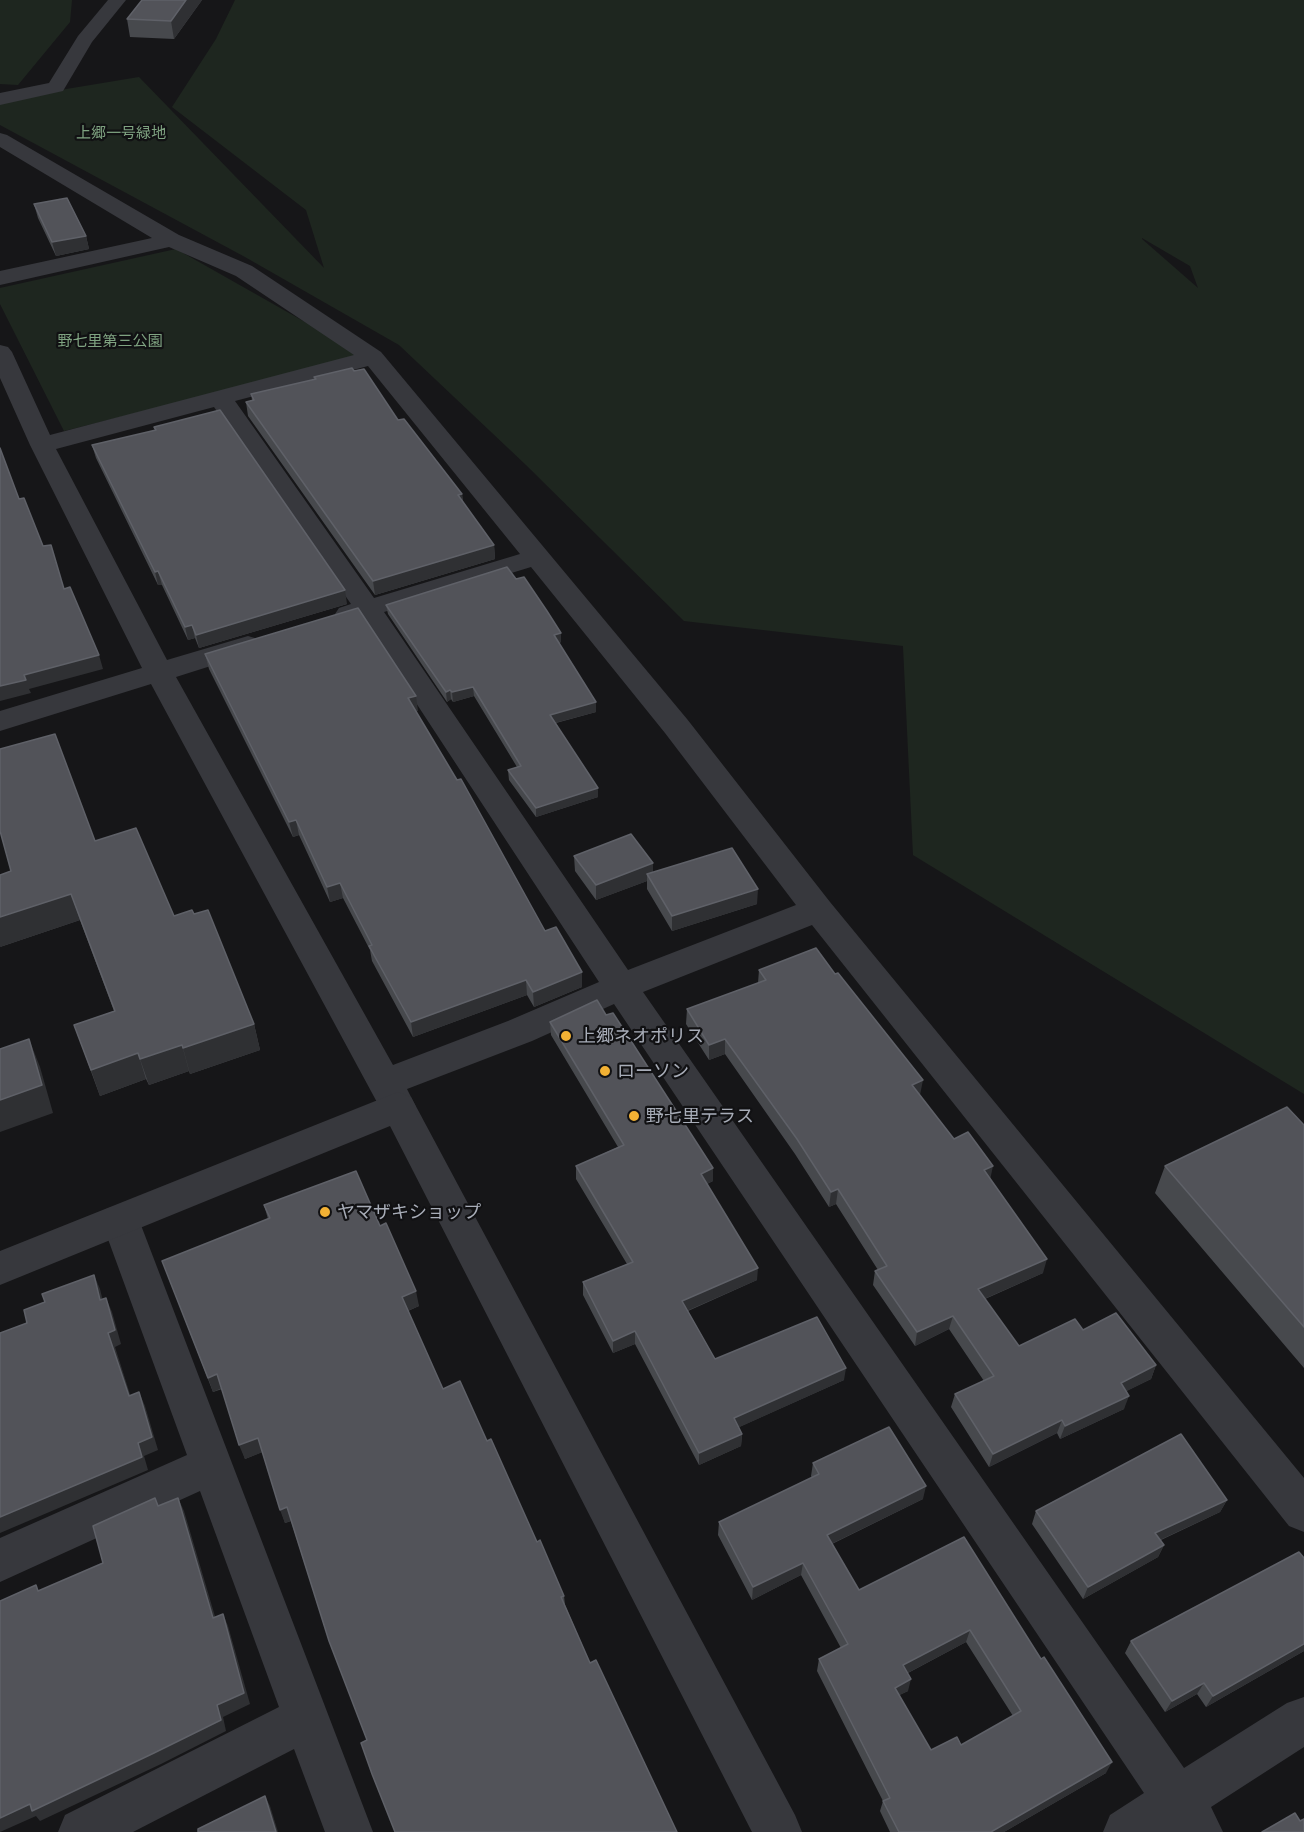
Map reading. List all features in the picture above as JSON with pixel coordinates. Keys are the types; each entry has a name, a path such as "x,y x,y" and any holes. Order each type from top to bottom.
{"street":[{"path":"0,99 56,87 84,40 117,0"},
{"path":"0,139 171,240 244,272 373,357 676,726 819,910 1304,1511"},
{"path":"0,278 171,240"},
{"path":"42,445 373,357"},
{"path":"3,363 42,445 159,672 454,1211 778,1832"},
{"path":"221,399 368,609 621,987 1188,1816"},
{"path":"324,622 537,557"},
{"path":"0,720 269,639"},
{"path":"0,1268 120,1220 391,1095 520,1031 621,987 819,910"},
{"path":"120,1220 349,1832"},
{"path":"0,1560 211,1465"},
{"path":"82,1832 306,1718"},
{"path":"1127,1832 1188,1816 1304,1720"}],"green space":[{"path":"0,0 72,0 70,22 18,85 0,84"},
{"name":"上郷一号緑地","path":"235,0 1304,0 1304,1094 913,855 903,646 684,621 526,465 399,345 245,257 0,125 0,100 139,77 324,268 306,210 172,107 216,39","holes":["1142,238 1190,266 1198,288"]},
{"name":"野七里第三公園","path":"176,249 365,356 64,431 0,304 0,288"}],"building":[{"path":"142,0 186,0 171,21 127,19"},
{"path":"67,198 86,236 52,242 34,204"},
{"path":"352,368 354,371 364,369 398,420 404,419 462,494 458,495 494,545 373,581 246,402 254,400 251,394"},
{"path":"220,410 345,590 196,635 192,625 185,627 92,445 156,430 154,427"},
{"path":"0,448 19,499 24,498 43,546 51,545 64,589 70,587 99,655 24,675 26,680 0,686"},
{"path":"507,567 516,579 524,577 547,611 561,633 554,635 596,702 550,715 598,788 536,808 508,770 521,766 473,687 446,692 386,605"},
{"path":"358,608 416,696 408,698 457,780 461,779 545,931 556,927 582,972 533,992 526,980 411,1022 369,946 372,945 340,883 327,887 296,820 289,822 205,654"},
{"path":"55,734 95,841 136,828 174,916 192,910 194,914 208,910 254,1024 183,1048 182,1045 140,1059 138,1053 91,1070 74,1025 115,1011 71,894 0,917 0,875 11,871 0,831 0,749"},
{"path":"631,834 653,863 596,885 574,856"},
{"path":"732,848 758,889 672,916 647,874"},
{"path":"816,948 923,1080 912,1085 954,1139 968,1132 993,1166 984,1170 1047,1259 978,1289 1019,1346 1075,1319 1083,1330 1116,1313 1156,1365 1121,1383 1129,1396 1065,1426 1062,1420 993,1454 955,1394 994,1376 953,1316 917,1332 875,1271 887,1266 838,1189 831,1192 797,1139 725,1039 709,1045 687,1009 766,980 759,970"},
{"path":"597,1000 606,1015 613,1013 713,1168 701,1174 758,1268 682,1301 715,1359 817,1317 846,1368 734,1418 742,1434 699,1453 635,1331 613,1341 583,1282 633,1262 576,1166 624,1145 550,1022"},
{"path":"29,1039 42,1085 0,1100 0,1049"},
{"path":"1287,1107 1304,1125 1304,1327 1165,1166"},
{"path":"356,1171 380,1226 386,1223 416,1291 402,1297 443,1389 460,1381 487,1441 491,1439 537,1542 540,1540 564,1596 561,1597 590,1663 596,1660 677,1832 395,1832 361,1743 367,1740 329,1641 287,1507 280,1510 258,1438 239,1445 217,1374 208,1378 162,1261 270,1218 264,1205"},
{"path":"94,1275 100,1300 106,1298 115,1330 108,1333 129,1396 139,1392 152,1437 138,1443 142,1457 0,1517 0,1333 27,1323 24,1310 45,1302 42,1294"},
{"path":"889,1427 926,1486 827,1535 859,1590 964,1537 1041,1659 1044,1657 1112,1762 991,1832 899,1832 883,1801 890,1798 819,1659 848,1644 803,1563 753,1587 719,1522 819,1474 813,1463","holes":["970,1630 1021,1711 961,1745 957,1737 931,1750 895,1688 911,1679 903,1665"]},
{"path":"1181,1434 1227,1500 1155,1533 1164,1545 1088,1587 1036,1511"},
{"path":"155,1498 158,1506 178,1498 213,1618 223,1614 244,1693 217,1705 221,1720 32,1811 30,1804 0,1818 0,1601 36,1585 38,1591 103,1563 93,1526"},
{"path":"1299,1552 1304,1558 1304,1644 1213,1696 1204,1683 1172,1701 1131,1641"},
{"path":"265,1796 276,1832 198,1832 198,1829"},
{"path":"1295,1813 1300,1821 1304,1819 1304,1832 1262,1832"}],"place":[{"name":"上郷ネオポリス","path":"566,1036"},
{"name":"ローソン","path":"605,1071"},
{"name":"野七里テラス","path":"634,1116"},
{"name":"ヤマザキショップ","path":"325,1212"}]}
